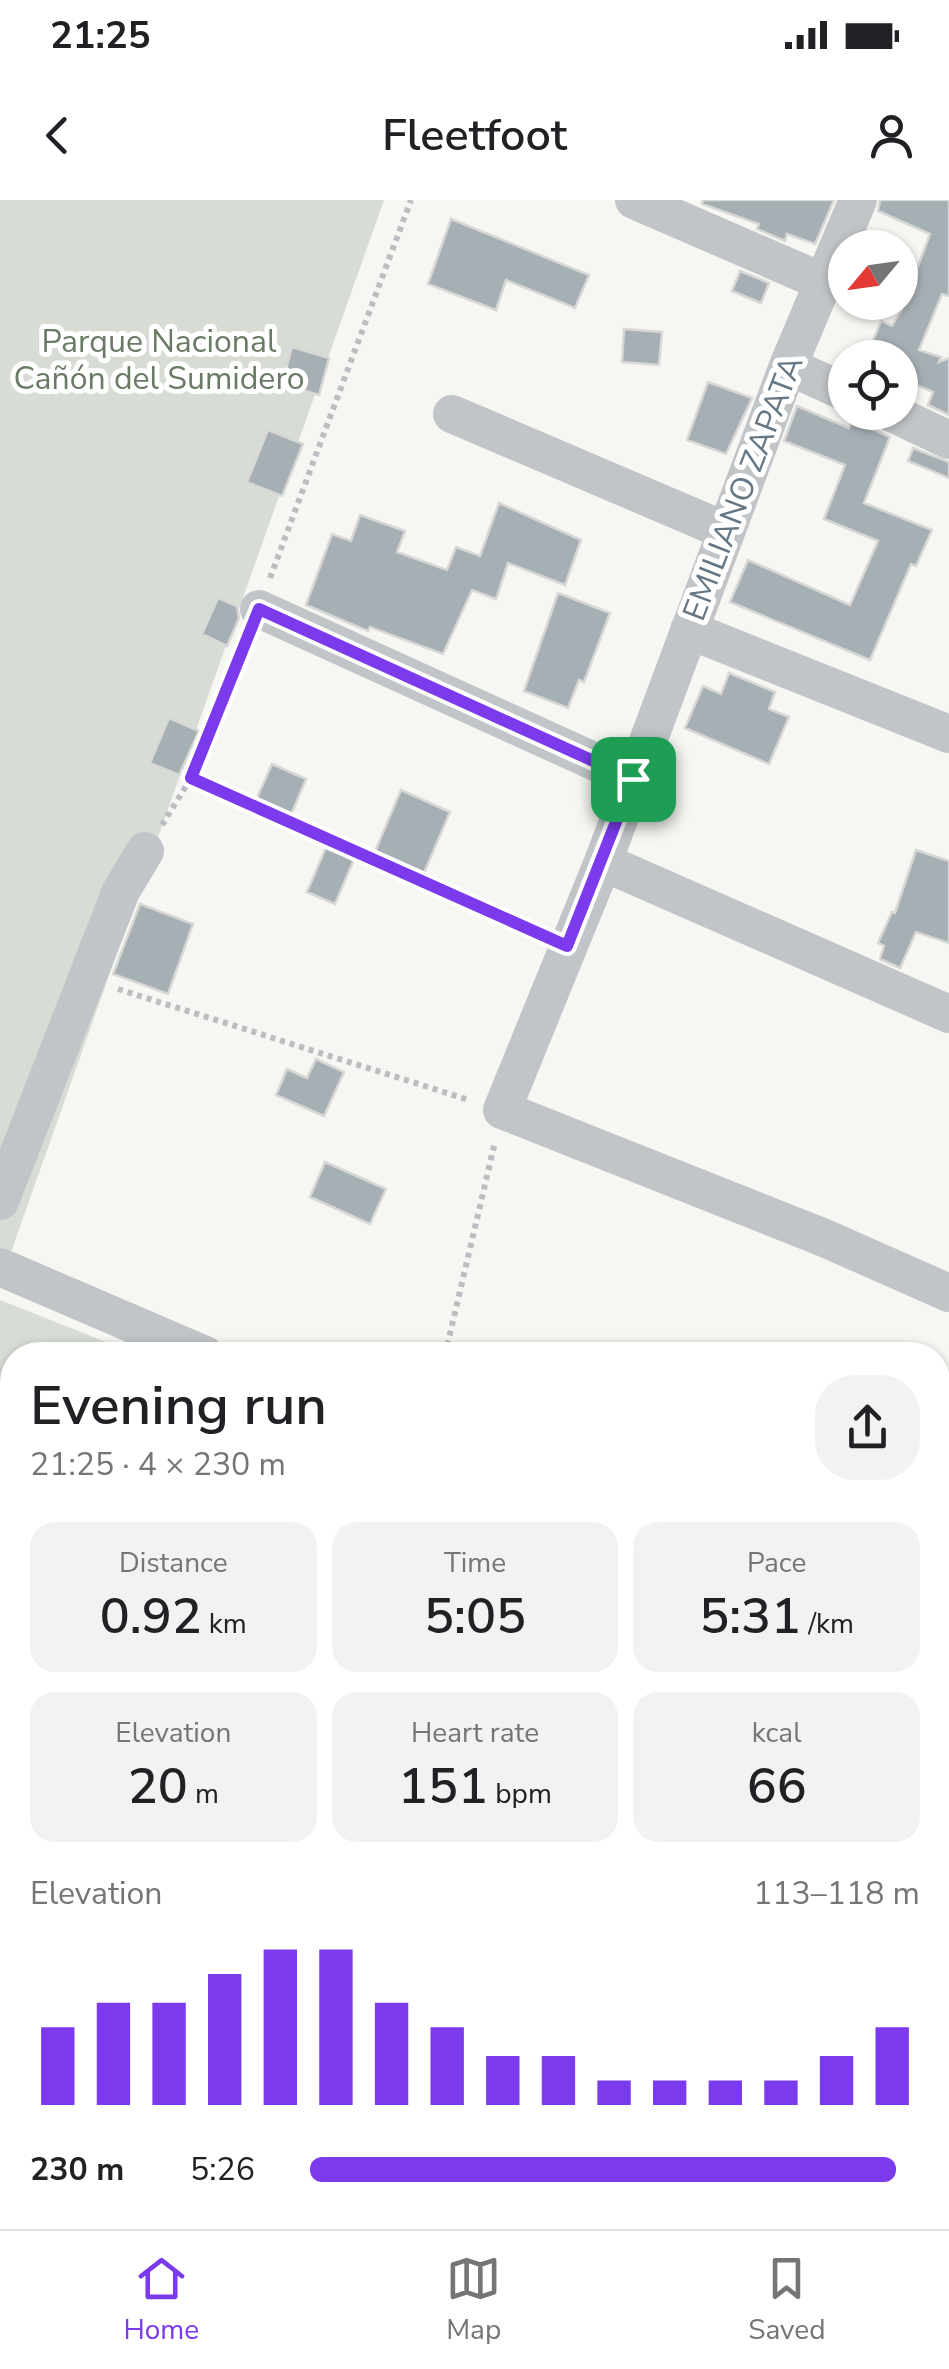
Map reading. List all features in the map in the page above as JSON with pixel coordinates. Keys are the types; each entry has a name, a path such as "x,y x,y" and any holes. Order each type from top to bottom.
{"street":[{"path":"634,200 823,282"},
{"name":"EMILIANO ZAPATA","path":"502,1110 604,862 788,366 858,200"},
{"path":"788,366 828,384"},
{"path":"452,414 726,530"},
{"path":"918,425 949,440"},
{"path":"259,609 633,779"},
{"path":"689,630 949,734"},
{"path":"0,1200 122,892 145,852"},
{"path":"604,862 949,1014"},
{"path":"502,1110 822,1236 949,1292"},
{"path":"0,1267 162,1342"}],"path":[{"path":"145,852 191,778 259,609 411,200"},
{"path":"191,778 567,946"},
{"path":"86,979 502,1110 449,1342"}],"green space":[{"name":"Parque Nacional Cañón del Sumidero","path":"0,200 384,200 0,1283"},
{"path":"0,1300 106,1342 0,1342"}],"building":[{"path":"703,200 834,200 815,244 787,234 785,241 757,229 759,224 702,204"},
{"path":"880,200 949,200 949,296 942,294 919,350 941,357 939,362 949,358 949,415 928,405 933,392 918,386 918,340 873,340 881,321 892,326 896,320 918,320 918,266 930,234 878,211"},
{"path":"451,219 589,275 575,308 506,280 496,310 428,284"},
{"path":"740,271 769,283 761,303 732,291"},
{"path":"624,329 662,332 659,365 622,362"},
{"path":"292,347 329,358 319,395 282,384"},
{"path":"708,382 752,398 726,454 687,440"},
{"path":"797,406 828,419 828,430 874,430 890,437 864,503 932,530 916,566 911,564 870,660 730,602 748,560 850,605 878,541 824,519 845,465 784,441"},
{"path":"268,430 303,444 282,496 247,482"},
{"path":"913,448 949,462 949,478 908,461"},
{"path":"499,503 581,540 565,585 508,563 496,599 472,590 443,654 370,627 368,631 306,605 332,534 351,541 360,515 405,531 397,552 447,570 456,547 480,556"},
{"path":"558,593 610,613 584,682 579,680 568,708 524,691"},
{"path":"218,598 237,606 239,618 227,646 202,634"},
{"path":"729,673 775,692 769,709 789,717 769,764 685,728 703,686 721,694"},
{"path":"169,718 199,731 179,775 150,763"},
{"path":"272,764 306,779 291,815 256,800"},
{"path":"401,790 450,812 423,875 374,854"},
{"path":"327,845 355,857 335,904 307,892"},
{"path":"916,850 949,861 949,943 916,932 900,968 880,959 884,946 878,943 892,912 895,913"},
{"path":"140,904 193,924 168,994 113,974"},
{"path":"316,1059 344,1072 324,1116 276,1095 287,1069 307,1078"},
{"path":"325,1162 386,1189 370,1224 310,1197"}],"route":[{"path":"259,609 633,779 604,862 567,946 191,778 259,609"}]}
